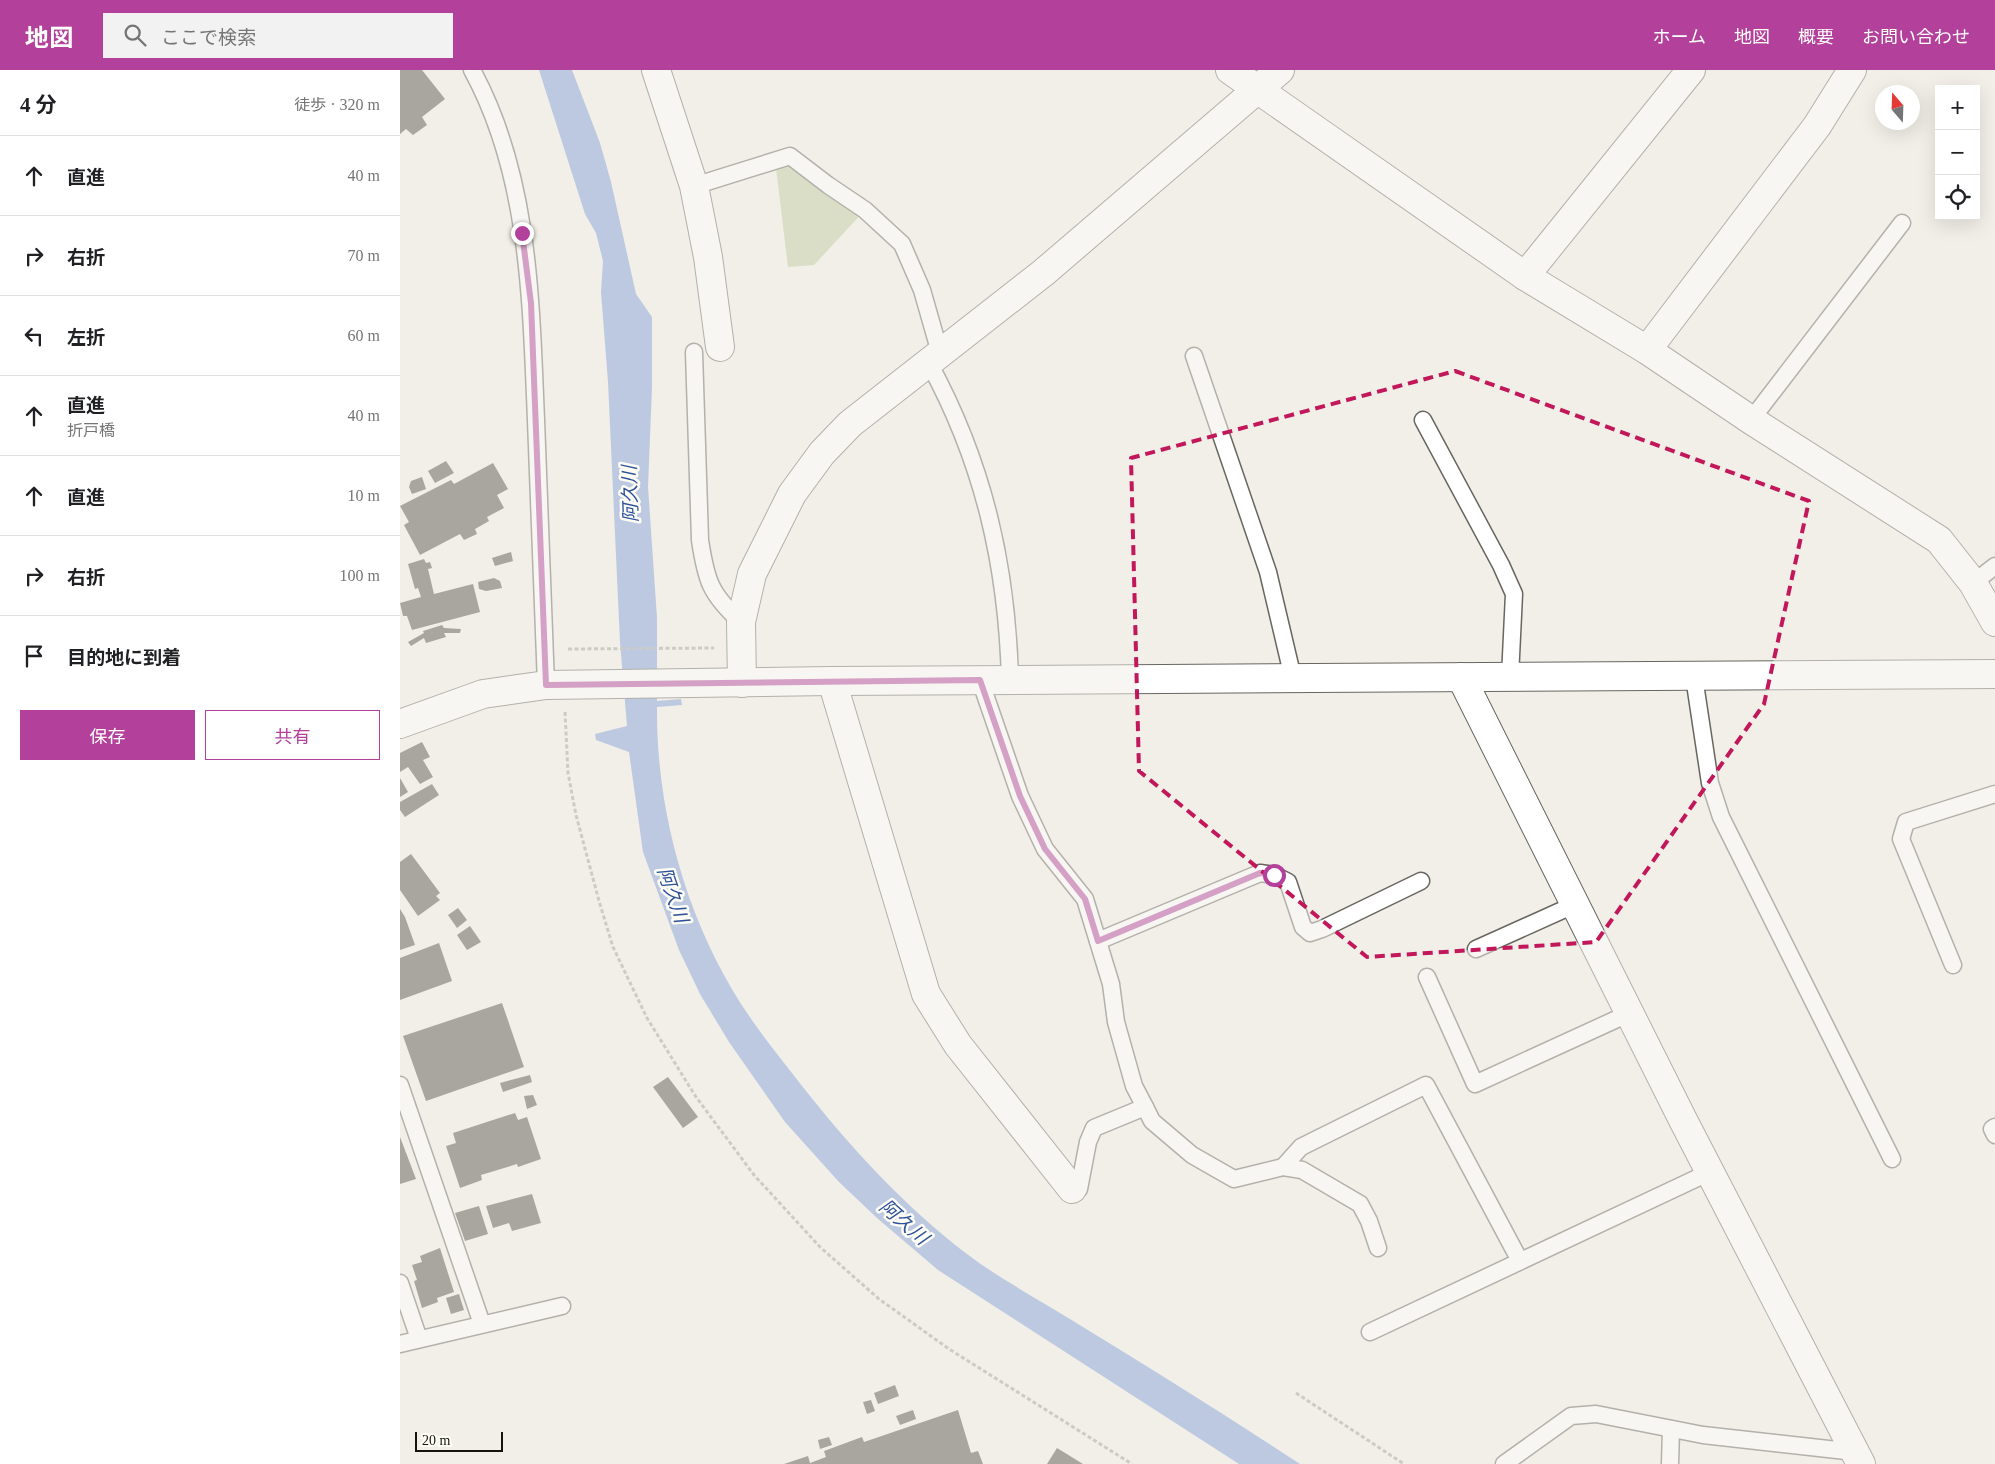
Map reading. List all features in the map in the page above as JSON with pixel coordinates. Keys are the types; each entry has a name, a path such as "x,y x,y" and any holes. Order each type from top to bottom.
{"street":[{"path":"656,70 694,186 708,257 707,349"},
{"path":"1230,70 1525,276 1647,350 1751,420 1939,540 1973,583 1995,622"},
{"path":"734,683 741,622 752,574 792,494 822,453 850,424 1043,273 1258,91 1280,70"},
{"path":"1525,276 1691,70"},
{"path":"1647,350 1817,126 1852,70"},
{"path":"400,724 484,694 561,685 832,680 1995,674"},
{"path":"1461,677 1710,1172 1858,1458"},
{"path":"832,680 926,994 958,1044 1072,1189"}],"lane":[{"path":"472,70 493,117 510,169 522,233 531,303 561,685"},
{"path":"694,186 790,156 865,210 902,244 922,290 935,358 946,395 961,428 976,469 988,510 1009,634 1010,680"},
{"path":"1751,420 1902,223"},
{"path":"707,349 700,540 704,565 713,593 726,609 741,622"},
{"path":"1194,356 1268,572 1294,678"},
{"path":"1423,420 1501,564 1514,594 1510,677"},
{"path":"1973,583 1995,566"},
{"path":"1694,677 1710,783 1721,817 1892,1159"},
{"path":"980,680 1020,796 1045,849 1085,899 1111,984 1116,1022 1134,1086 1152,1121 1192,1155 1234,1179 1283,1167 1302,1170 1360,1204 1369,1222 1378,1248"},
{"path":"1953,965 1901,839 1906,822 1995,794"},
{"path":"1098,941 1260,873 1274,875 1288,882 1303,927 1310,933 1322,930 1421,881"},
{"path":"1476,949 1576,904"},
{"path":"1427,976 1475,1084 1630,1013"},
{"path":"400,1085 482,1324"},
{"path":"1283,1167 1301,1147 1426,1085 1520,1261"},
{"path":"1072,1189 1079,1189 1088,1142 1094,1128 1145,1107"},
{"path":"1995,1128 1992,1129 1995,1135"},
{"path":"1370,1332 1710,1172"},
{"path":"400,1284 419,1339"},
{"path":"400,1344 562,1306"},
{"path":"1504,1464 1571,1416 1596,1414 1703,1435 1858,1458"},
{"path":"1670,1428 1670,1464"}],"path":[{"path":"571,650 719,648"},
{"path":"561,685 568,773 576,815 613,947 647,1018 696,1097 754,1175 820,1247 879,1299 949,1349 1132,1464"},
{"path":"1296,1393 1404,1464"}],"highlighted area":[{"path":"1455,371 1809,501 1764,704 1596,942 1367,957 1139,771 1131,458"}],"green space":[{"path":"796,161 865,210 814,265 788,267 776,168"}],"water":[{"name":"阿久川","path":"539,70 572,70 600,143 611,182 636,294 652,317 652,387 648,487 657,618 657,701 681,699 682,705 657,707 658,748 670,832 681,872 695,912 731,988 766,1039 840,1132 900,1196 944,1236 994,1273 1162,1376 1300,1464 1239,1464 938,1270 877,1218 839,1182 785,1122 729,1042 700,994 679,950 643,852 629,752 596,740 595,734 627,726 620,642 608,382 601,292 603,261 596,233 585,214"}],"building":[{"path":"400,70 422,70 445,99 422,117 427,125 413,135 406,129 400,134"},
{"path":"446,461 454,473 435,483 428,471"},
{"path":"493,463 508,489 497,495 504,508 487,517 489,521 475,529 477,534 464,540 460,534 420,555 404,525 409,522 400,506 451,480 454,484"},
{"path":"422,477 426,489 412,494 409,487 411,481"},
{"path":"511,552 513,561 495,566 492,558"},
{"path":"424,559 426,563 430,562 432,568 428,569 434,594 473,584 480,612 412,630 407,616 403,616 400,603 421,597 418,588 415,589 408,564"},
{"path":"494,578 500,581 502,588 486,591 479,589 478,582"},
{"path":"442,625 444,628 461,629 460,633 444,633 446,637 426,643 424,638 411,646 408,642 424,633 423,631"},
{"path":"422,742 430,757 423,760 433,777 420,784 408,767 400,772 400,753"},
{"path":"400,778 408,792 400,797"},
{"path":"432,784 439,795 405,817 400,810 400,802"},
{"path":"411,854 440,893 436,896 440,900 418,916 400,890 400,862"},
{"path":"458,908 467,920 457,928 448,915"},
{"path":"400,909 405,917 415,945 400,950"},
{"path":"470,926 481,942 467,950 457,935"},
{"path":"439,943 452,981 400,1000 400,958"},
{"path":"502,1003 524,1067 426,1101 403,1036"},
{"path":"530,1075 532,1082 503,1092 500,1083"},
{"path":"668,1077 698,1117 683,1128 653,1087"},
{"path":"533,1095 537,1105 527,1109 524,1096"},
{"path":"515,1113 518,1120 527,1117 541,1159 518,1167 517,1164 481,1175 482,1180 460,1188 446,1146 456,1143 453,1133"},
{"path":"400,1137 416,1179 400,1184"},
{"path":"532,1194 541,1223 512,1231 509,1223 493,1228 486,1206"},
{"path":"479,1206 488,1234 465,1241 455,1213"},
{"path":"440,1248 454,1292 437,1298 438,1302 422,1308 414,1281 417,1280 412,1265 422,1262 420,1256"},
{"path":"459,1294 464,1310 451,1314 446,1298"},
{"path":"895,1385 899,1396 878,1404 874,1393"},
{"path":"871,1400 875,1411 867,1414 863,1402"},
{"path":"913,1410 916,1419 900,1425 896,1416"},
{"path":"958,1410 971,1453 978,1451 983,1464 784,1464 808,1456 810,1463 826,1457 824,1451 862,1437 864,1442"},
{"path":"829,1437 832,1445 820,1449 818,1440"},
{"path":"1057,1448 1083,1464 1047,1464"}],"route":[{"path":"522,233 531,303 546,685 832,680 980,680 1020,796 1045,849 1085,899 1098,941 1260,873 1274,875"}]}
